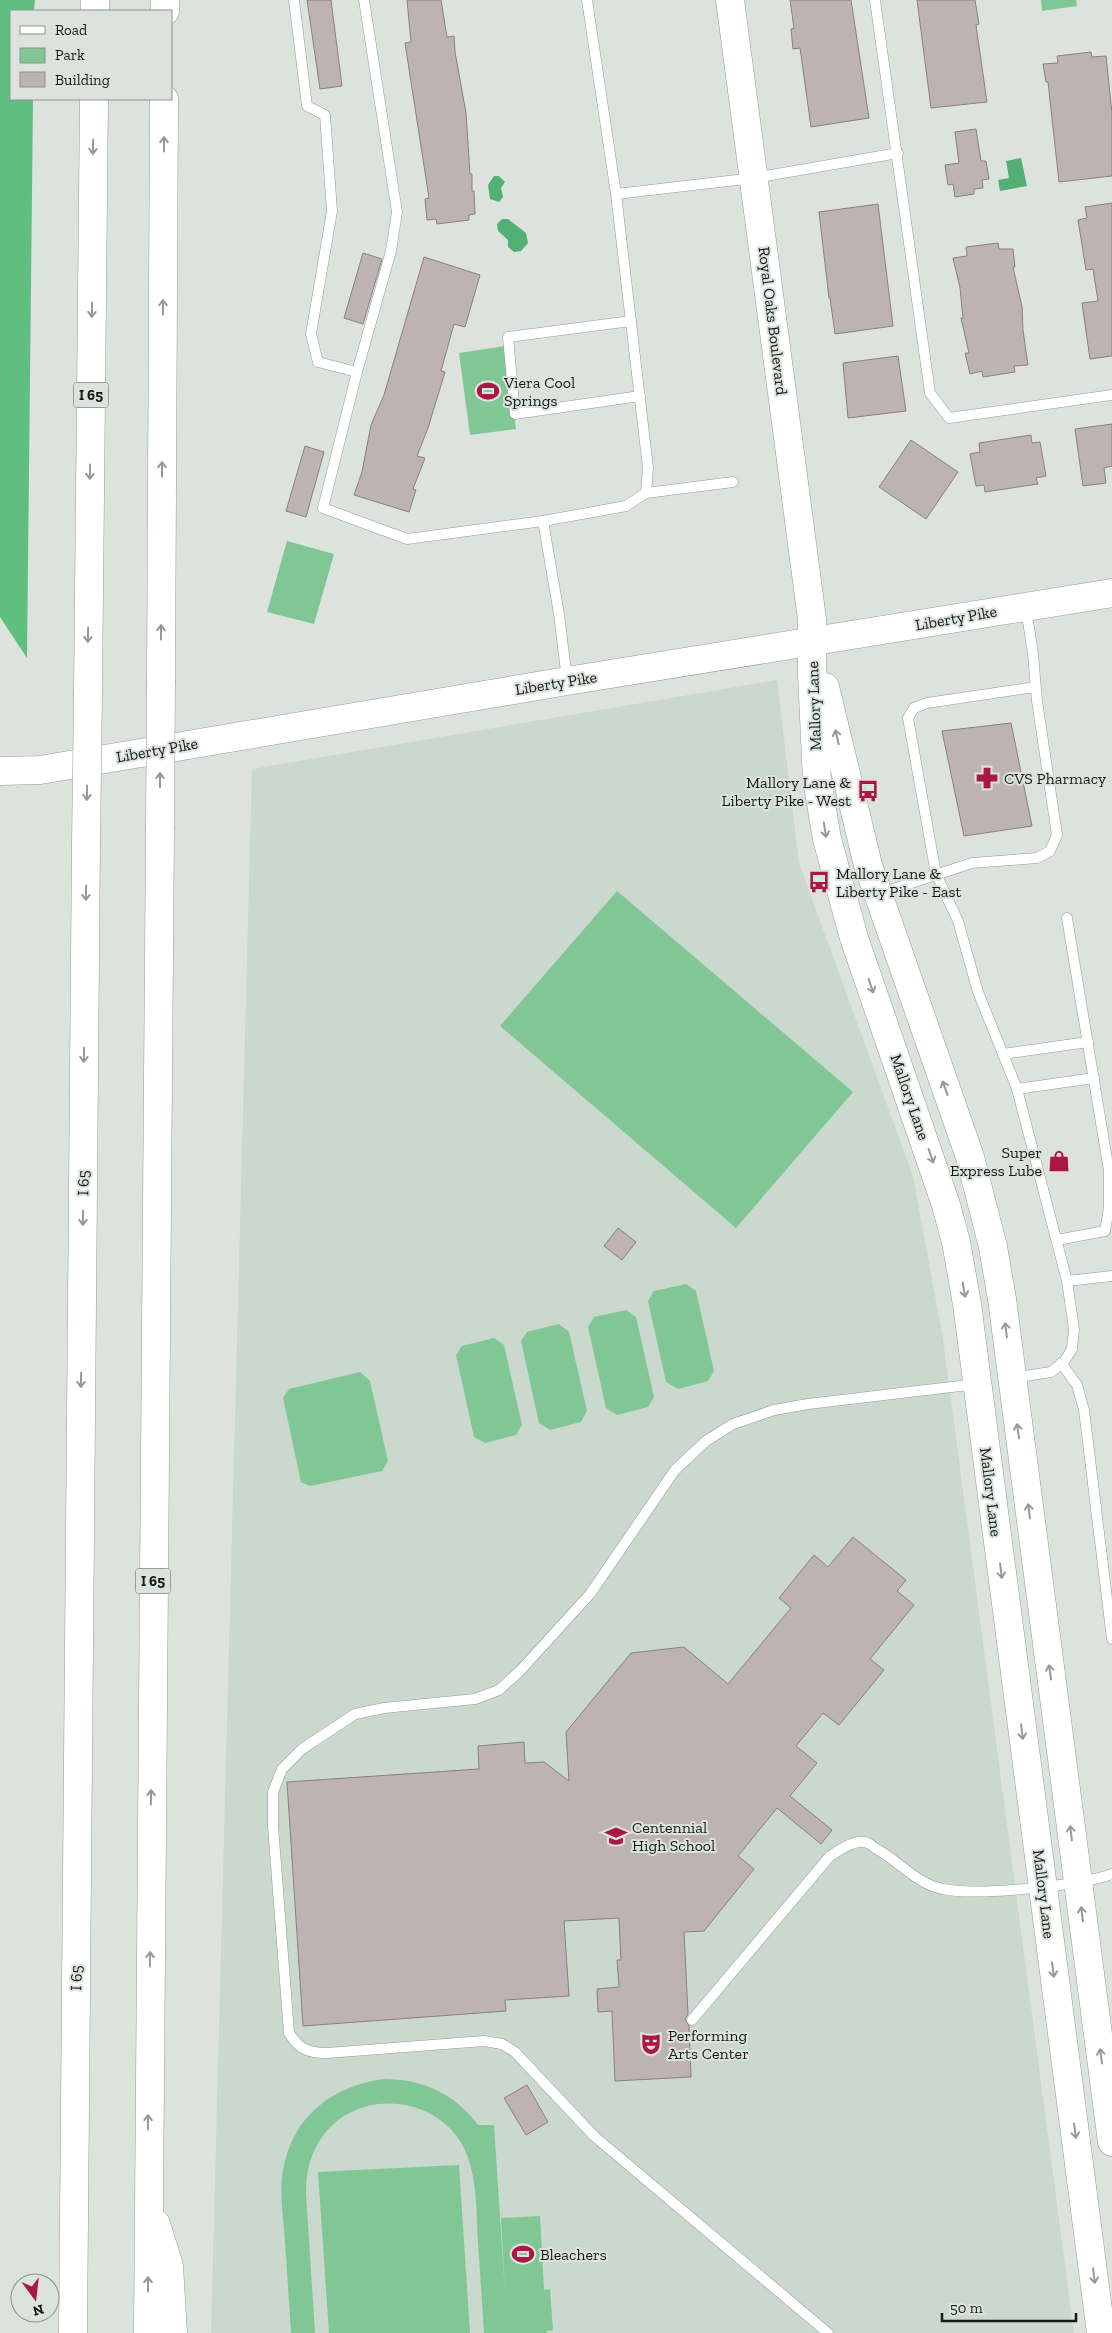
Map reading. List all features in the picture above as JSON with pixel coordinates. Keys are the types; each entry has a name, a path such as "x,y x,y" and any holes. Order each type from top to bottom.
{"main road":[{"name":"Royal Oaks Boulevard","path":"730,0 811,610 813,642"},
{"name":"I 65","path":"72,2333 94,100"},
{"name":"I 65","path":"148,2333 164,100"},
{"name":"Liberty Pike","path":"0,771 40,770 567,680 1112,593"},
{"name":"Mallory Lane","path":"813,642 858,829 877,894 970,1157 982,1198 1002,1300 1111,2128"},
{"name":"Mallory Lane","path":"813,642 812,674 817,780 827,838 854,938 946,1205 965,1295 1101,2333"},
{"path":"977,1384 1011,1378"},
{"path":"148,2197 169,2266 173,2333"},
{"path":"63,2333 73,2293"}],"lane":[{"path":"294,0 307,106 324,115 332,212 311,334 318,362 357,372"},
{"path":"364,0 397,212 390,251 323,508 407,539 543,521 626,506 646,493 733,482"},
{"path":"587,0 616,194 648,468 646,493"},
{"path":"875,0 898,153 930,393 949,418 1112,395"},
{"path":"616,194 754,178 898,153"},
{"path":"631,320 508,337 515,414 640,396"},
{"path":"543,521 559,614 567,680"},
{"path":"877,894 972,863 1038,858 1050,851 1057,835 1035,687 1026,606"},
{"path":"1011,1378 1051,1372 1072,1349 1074,1328 1067,1282 1017,1089 978,992 958,921 936,874 908,718 914,708 927,704 1035,687"},
{"path":"1057,1240 1105,1231 1109,1208 1109,1171 1067,918"},
{"path":"1003,1054 1088,1042"},
{"path":"1017,1089 1094,1078"},
{"path":"1067,1282 1112,1276"},
{"path":"1061,1363 1077,1385 1084,1410 1112,1639"},
{"path":"828,2333 594,2136 515,2052 502,2044 484,2041 312,2053 296,2044 289,2033 273,1826 273,1792 282,1769 302,1748 355,1714 384,1708 475,1699 499,1690 520,1671 590,1594 675,1470 706,1441 733,1424 774,1410 808,1404 977,1384"},
{"path":"692,2020 830,1856 850,1844 865,1842 886,1854 914,1876 942,1889 985,1891 1043,1886 1112,1874"}],"shaded area":[{"path":"0,0 35,0 34,10 10,10 10,100 33,100 27,658 0,617"},
{"path":"1021,158 1027,186 1000,191 998,180 1009,178 1006,161"},
{"path":"494,176 499,176 505,182 501,188 503,197 499,202 490,199 488,185"},
{"path":"502,219 508,219 526,233 528,243 521,251 514,252 508,247 508,240 498,231 497,224"},
{"name":"Centennial High School","path":"777,680 799,863 913,1176 943,1339 1074,2333 211,2333 252,769"}],"green space":[{"path":"1041,0 1076,0 1077,6 1042,11"},
{"name":"Viera Cool Springs","path":"505,346 516,429 470,435 459,353"},
{"path":"287,541 334,554 314,624 267,612"},
{"path":"617,891 853,1092 736,1228 500,1026"},
{"path":"686,1284 696,1291 714,1371 708,1381 678,1389 666,1382 648,1301 654,1291"},
{"path":"626,1310 636,1317 654,1397 648,1407 617,1415 606,1408 588,1327 594,1317"},
{"path":"559,1324 569,1332 587,1411 581,1422 550,1430 539,1423 521,1341 527,1332"},
{"path":"494,1338 504,1345 522,1425 516,1435 485,1443 474,1437 456,1355 462,1346"},
{"path":"360,1372 370,1381 388,1461 382,1471 310,1486 301,1482 283,1398 289,1389"},
{"path":"384,2079 412,2082 437,2090 459,2105 478,2125 494,2125 505,2293 501,2218 540,2216 544,2290 550,2289 553,2330 547,2331 547,2333 484,2333 475,2190 466,2152 460,2141 446,2125 429,2113 409,2106 389,2104 369,2106 350,2113 333,2125 319,2142 310,2160 306,2193 315,2333 291,2333 281,2190 285,2161 291,2144 299,2128 321,2104 350,2087"},
{"path":"459,2165 470,2333 329,2333 318,2172"}],"building":[{"path":"307,0 331,0 342,86 320,89"},
{"path":"407,0 441,0 447,37 454,36 466,113 470,174 472,174 472,191 474,191 475,214 469,215 469,220 437,224 436,219 427,220 425,199 429,198 405,43 411,42"},
{"path":"790,0 851,0 869,118 811,127 800,48 793,49 791,29 794,28"},
{"path":"917,0 975,0 979,24 976,25 987,102 931,108"},
{"path":"1091,52 1092,57 1106,56 1112,113 1112,176 1059,182 1048,82 1046,82 1043,64 1058,63 1057,56"},
{"path":"976,129 981,161 986,161 989,179 982,180 983,188 974,189 974,194 955,197 953,184 948,185 945,165 959,163 955,132"},
{"path":"1112,203 1112,356 1090,359 1082,303 1098,301 1093,269 1086,270 1078,220 1087,218 1085,207"},
{"path":"878,204 893,326 835,334 819,212"},
{"path":"998,243 999,249 1013,249 1015,267 1013,267 1022,307 1028,365 1014,366 1015,372 983,377 982,371 970,374 965,353 969,353 961,318 963,318 960,288 953,258 967,256 966,247"},
{"path":"363,253 382,259 363,324 344,318"},
{"path":"424,257 480,275 465,327 454,324 441,371 445,372 428,428 417,456 425,458 413,489 416,490 409,512 354,495 362,472 371,425 384,395"},
{"path":"898,356 906,411 848,418 843,363"},
{"path":"1112,424 1112,466 1104,468 1106,483 1083,486 1075,429"},
{"path":"1031,435 1032,443 1040,442 1046,476 1036,478 1038,484 985,492 984,485 976,486 970,454 980,452 979,443"},
{"path":"911,440 958,472 926,519 879,487"},
{"path":"305,446 324,452 306,517 286,511"},
{"name":"CVS Pharmacy","path":"1011,723 1032,826 964,836 942,731"},
{"path":"618,1228 636,1242 622,1260 604,1246"},
{"name":"Centennial High School","path":"853,1537 906,1580 897,1591 914,1605 870,1659 884,1670 839,1725 823,1713 796,1746 817,1763 790,1796 832,1830 821,1844 777,1808 738,1856 754,1869 704,1931 684,1932 688,2014 685,2019 689,2026 691,2077 615,2081 612,2011 598,2012 597,1989 619,1987 617,1960 621,1960 619,1918 564,1921 569,1996 505,2000 506,2011 303,2026 287,1782 479,1769 478,1746 524,1742 525,1763 544,1762 569,1781 566,1732 631,1653 684,1647 728,1684 791,1608 779,1598 814,1555 828,1567"},
{"path":"527,2085 548,2122 526,2135 504,2098"}],"place":[{"name":"Viera Cool Springs","path":"488,391"},
{"name":"CVS Pharmacy","path":"987,778"},
{"name":"Mallory Lane & Liberty Pike - West","path":"868,791"},
{"name":"Mallory Lane & Liberty Pike - East","path":"819,882"},
{"name":"Super Express Lube","path":"1059,1161"},
{"name":"Centennial High School","path":"616,1836"},
{"name":"Performing Arts Center","path":"651,2044"},
{"name":"Bleachers","path":"523,2254"}]}
